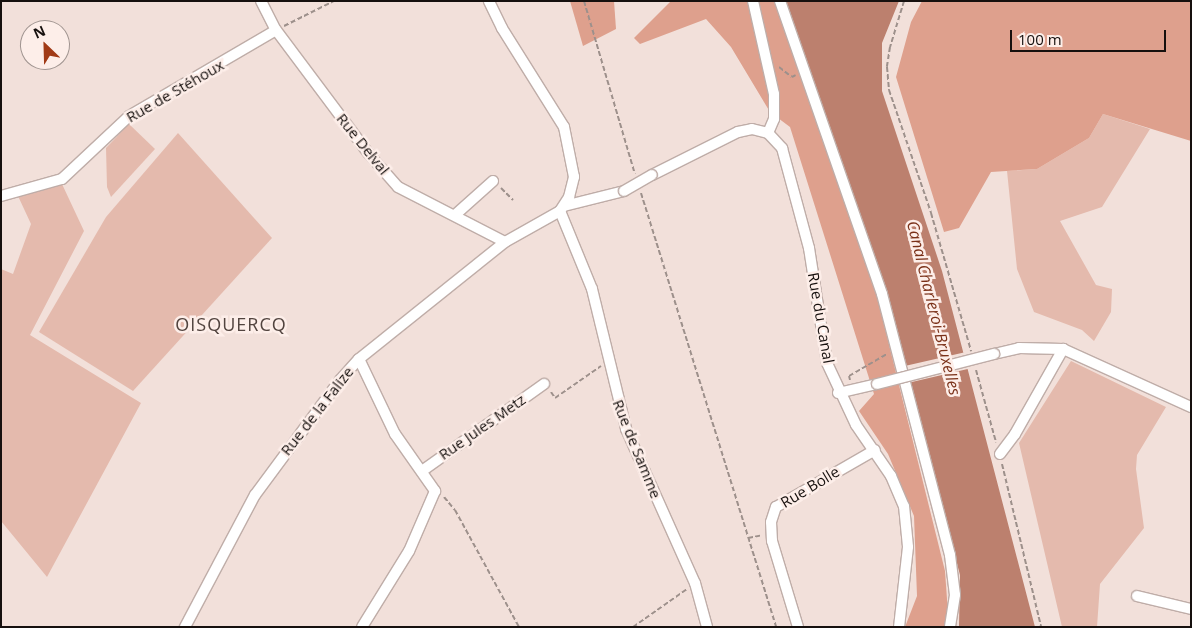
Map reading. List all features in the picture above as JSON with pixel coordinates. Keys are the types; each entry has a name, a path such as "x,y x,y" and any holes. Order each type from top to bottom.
{"street":[{"name":"Rue Delval","path":"261,1 276,30 368,153 398,187 505,242"},
{"path":"489,1 502,28 564,127 574,177 562,208"},
{"path":"562,208 624,191 738,132 752,129 768,133 774,119 774,94 753,1"},
{"path":"780,1 882,294 953,574 955,595 950,627"},
{"name":"Rue de Stéhoux","path":"1,196 62,179 129,116 276,30"},
{"name":"Rue du Canal","path":"768,133 782,148 810,248 824,353 838,392"},
{"path":"455,215 493,181"},
{"name":"Rue de la Falize","path":"185,627 273,467 359,359 505,242 562,208"},
{"name":"Rue de Samme","path":"562,208 592,289 607,362 626,429 695,583 707,627"},
{"path":"899,627 908,547 904,506 892,476 856,425 838,392 1020,348 1063,350 1191,407"},
{"path":"1000,454 1015,434 1063,350"},
{"path":"359,359 395,434 435,491 409,551 362,627"},
{"name":"Rue Jules Metz","path":"422,471 544,384"},
{"name":"Rue Bolle","path":"798,627 771,534 776,507 875,450"},
{"path":"1137,596 1191,609"}],"path":[{"path":"276,30 334,1"},
{"path":"584,1 638,183"},
{"path":"904,1 890,47 887,67 889,90 934,222 972,353"},
{"path":"765,57 792,77 805,72"},
{"path":"493,181 513,200"},
{"path":"641,192 776,627"},
{"path":"852,389 849,376 896,348"},
{"path":"544,384 555,398 607,362"},
{"path":"974,362 1000,454 1041,627"},
{"path":"435,491 455,510 519,627"},
{"path":"748,538 771,534"},
{"path":"633,627 695,583"}],"shaded area":[{"path":"570,1 614,1 616,29 583,46"},
{"path":"671,1 775,1 874,284 945,571 949,627 905,627 917,596 914,516 888,454 859,411 874,394 790,127 770,112 731,47 706,19 640,44 634,38"},
{"path":"922,1 1191,1 1191,141 1103,114 1089,138 1037,169 991,172 959,228 944,232 896,77 911,22"},
{"path":"1103,114 1150,129 1102,207 1060,221 1096,285 1112,289 1111,312 1094,341 1082,330 1034,312 1017,269 1007,171 1037,169 1089,138"},
{"path":"129,124 155,149 111,197 107,187 106,148"},
{"path":"178,133 272,238 133,391 39,332 106,217"},
{"path":"62,184 84,231 30,335 141,403 47,577 1,521 1,269 13,274 31,224 18,196"},
{"path":"1071,361 1166,407 1137,455 1136,469 1144,528 1100,584 1097,627 1062,627 1019,443"}],"water":[{"name":"Canal Charleroi-Bruxelles","path":"784,1 899,1 882,43 882,91 942,271 1035,627 959,627 960,575 886,292"}],"pier":[{"path":"966,352 970,369 906,383 903,367"}],"district":[{"name":"OISQUERCQ","path":"231,324"}]}
